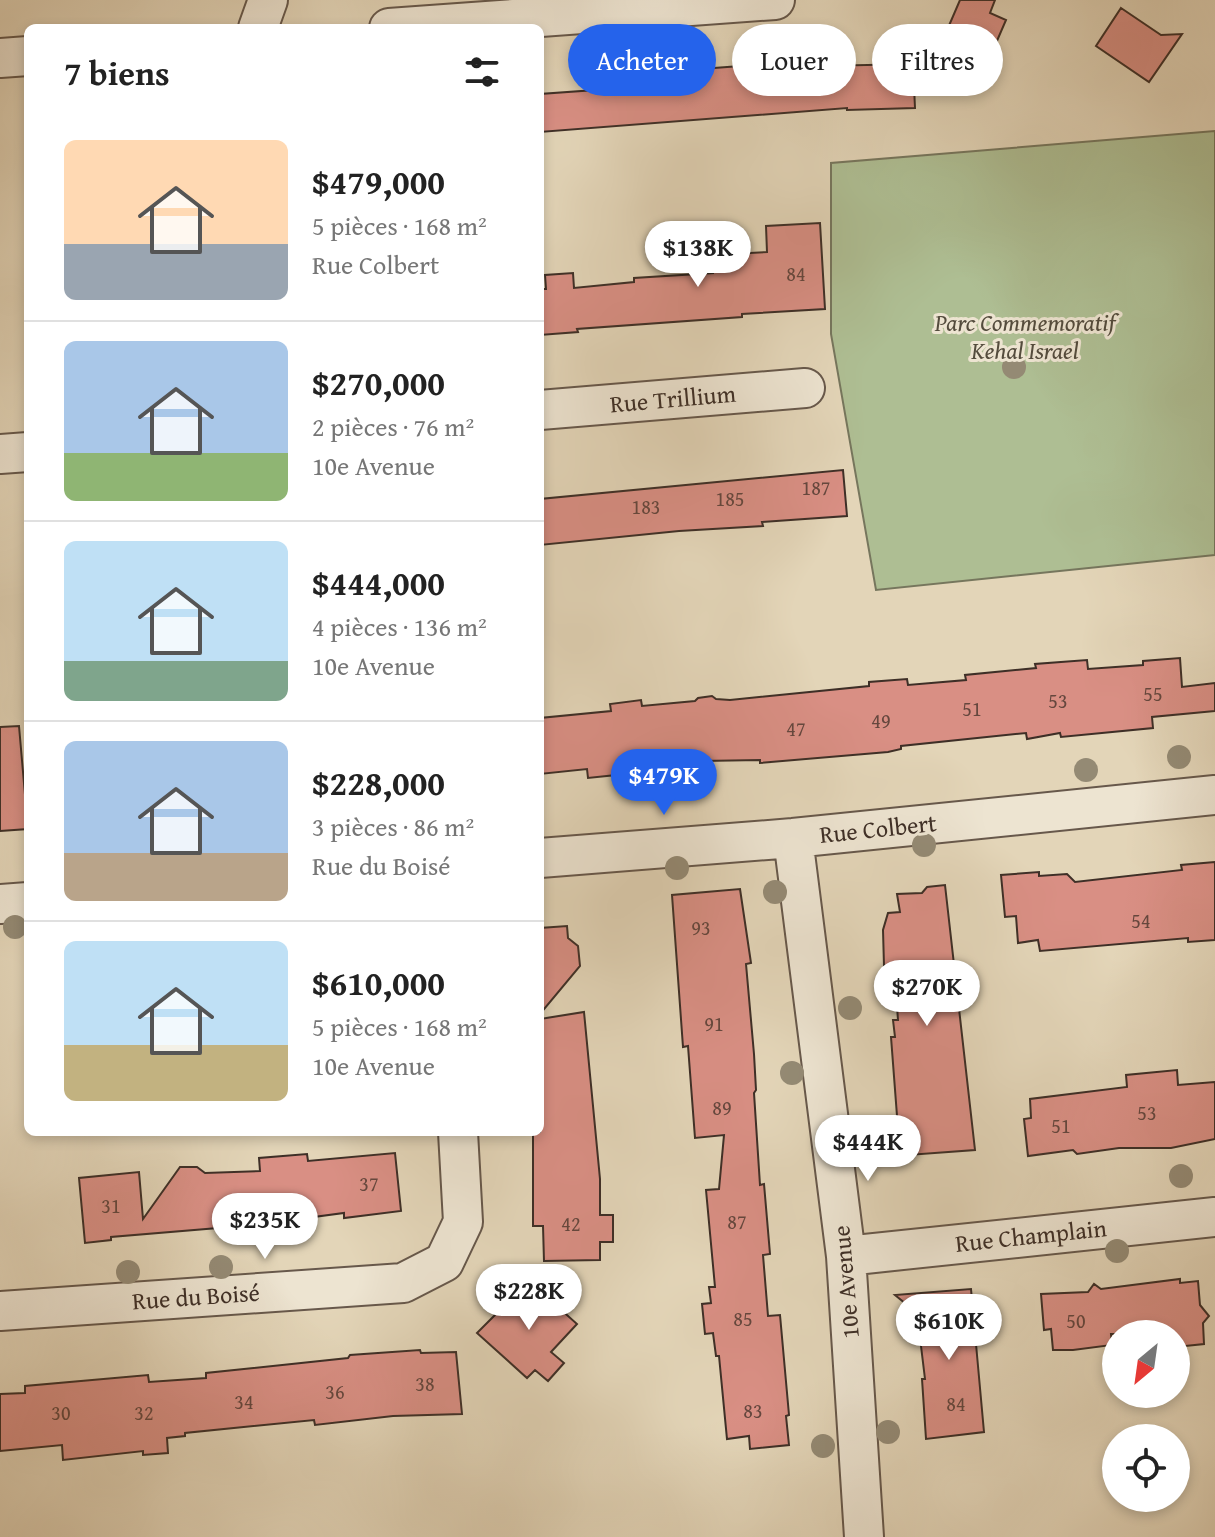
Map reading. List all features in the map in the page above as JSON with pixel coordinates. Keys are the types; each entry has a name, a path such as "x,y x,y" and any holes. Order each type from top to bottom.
{"street":[{"path":"259,24 268,0"},
{"path":"444,24 775,0"},
{"path":"0,58 24,56"},
{"name":"Rue Trillium","path":"544,410 805,388"},
{"path":"0,454 24,452"},
{"name":"Rue Colbert","path":"544,858 793,838 1215,795"},
{"name":"10e Avenue","path":"793,838 846,1256 864,1537"},
{"path":"0,904 24,902"},
{"name":"Rue du Boisé","path":"0,1311 403,1283 444,1262 463,1222 458,1136"},
{"name":"Rue Champlain","path":"846,1256 1215,1217"}],"green space":[{"name":"Parc Commemoratif Kehal Israel","path":"1215,131 1215,555 876,590 831,334 831,163"}],"building":[{"path":"960,0 995,0 990,13 1006,20 1003,27 1003,24 950,24"},
{"path":"1121,8 1161,35 1182,34 1149,82 1096,46"},
{"path":"856,65 872,65 872,96 914,96 915,108 847,108 544,132 544,94 716,96 716,68 732,67 732,96 856,96"},
{"path":"820,223 825,309 577,329 578,332 544,335 545,275 573,273 574,288 634,282 634,278 713,273 712,255 767,252 766,226"},
{"path":"843,470 847,516 544,545 544,499"},
{"path":"1180,658 1182,687 1215,683 1215,711 1152,717 1153,728 1061,737 1060,733 1027,739 1026,733 901,746 901,749 888,752 760,763 760,760 702,761 703,770 676,771 676,764 616,770 616,775 588,778 587,769 544,774 544,718 611,711 610,704 641,700 642,706 695,701 712,696 730,700 869,686 869,682 907,679 908,685 966,680 965,675 1036,668 1035,664 1087,660 1088,669 1143,665 1143,661"},
{"path":"19,726 24,829 0,831 0,727"},
{"path":"1215,862 1215,940 1188,942 1188,938 1040,951 1038,940 1018,943 1016,916 1005,917 1001,875 1039,872 1039,876 1067,874 1075,882 1182,870 1181,865"},
{"path":"945,885 975,1150 908,1155 907,1142 899,1142 891,1037 895,1037 893,1020 898,1020 894,965 884,966 883,930 888,913 900,912 897,894 922,893 927,887"},
{"path":"740,889 751,963 746,964 760,1185 764,1184 770,1254 763,1255 768,1316 780,1315 789,1415 786,1416 789,1445 750,1449 749,1436 727,1439 719,1356 716,1356 713,1333 705,1334 702,1304 711,1303 709,1287 715,1287 706,1190 719,1189 724,1135 695,1138 688,1046 683,1047 672,895"},
{"path":"567,926 568,938 578,946 580,966 544,1009 544,928"},
{"path":"584,1012 600,1179 600,1215 613,1215 613,1242 600,1242 600,1260 544,1261 543,1226 533,1226 533,1136 544,1136 544,1018"},
{"path":"1177,1070 1178,1085 1215,1082 1215,1139 1171,1148 1119,1148 1077,1154 1073,1150 1028,1156 1024,1119 1031,1118 1030,1099 1127,1087 1126,1075"},
{"path":"395,1153 401,1211 344,1218 344,1213 254,1225 111,1237 111,1240 85,1243 79,1178 139,1172 143,1219 180,1167 197,1167 205,1173 260,1171 259,1158 307,1154 308,1161"},
{"path":"1180,1279 1180,1283 1198,1281 1200,1305 1209,1316 1203,1323 1204,1344 1190,1346 1190,1320 1102,1320 1102,1346 1053,1350 1051,1329 1044,1330 1041,1294 1088,1292 1094,1284 1101,1289"},
{"path":"529,1281 577,1324 551,1352 564,1363 548,1381 535,1370 527,1378 477,1333"},
{"path":"971,1289 984,1432 926,1439 922,1379 925,1379 917,1313 895,1295"},
{"path":"420,1350 421,1353 456,1352 462,1414 393,1416 315,1425 314,1420 185,1433 185,1436 167,1438 168,1453 143,1455 143,1451 63,1460 62,1445 0,1451 0,1394 25,1393 25,1386 148,1375 149,1382 206,1378 206,1373 348,1358 350,1355"}]}
